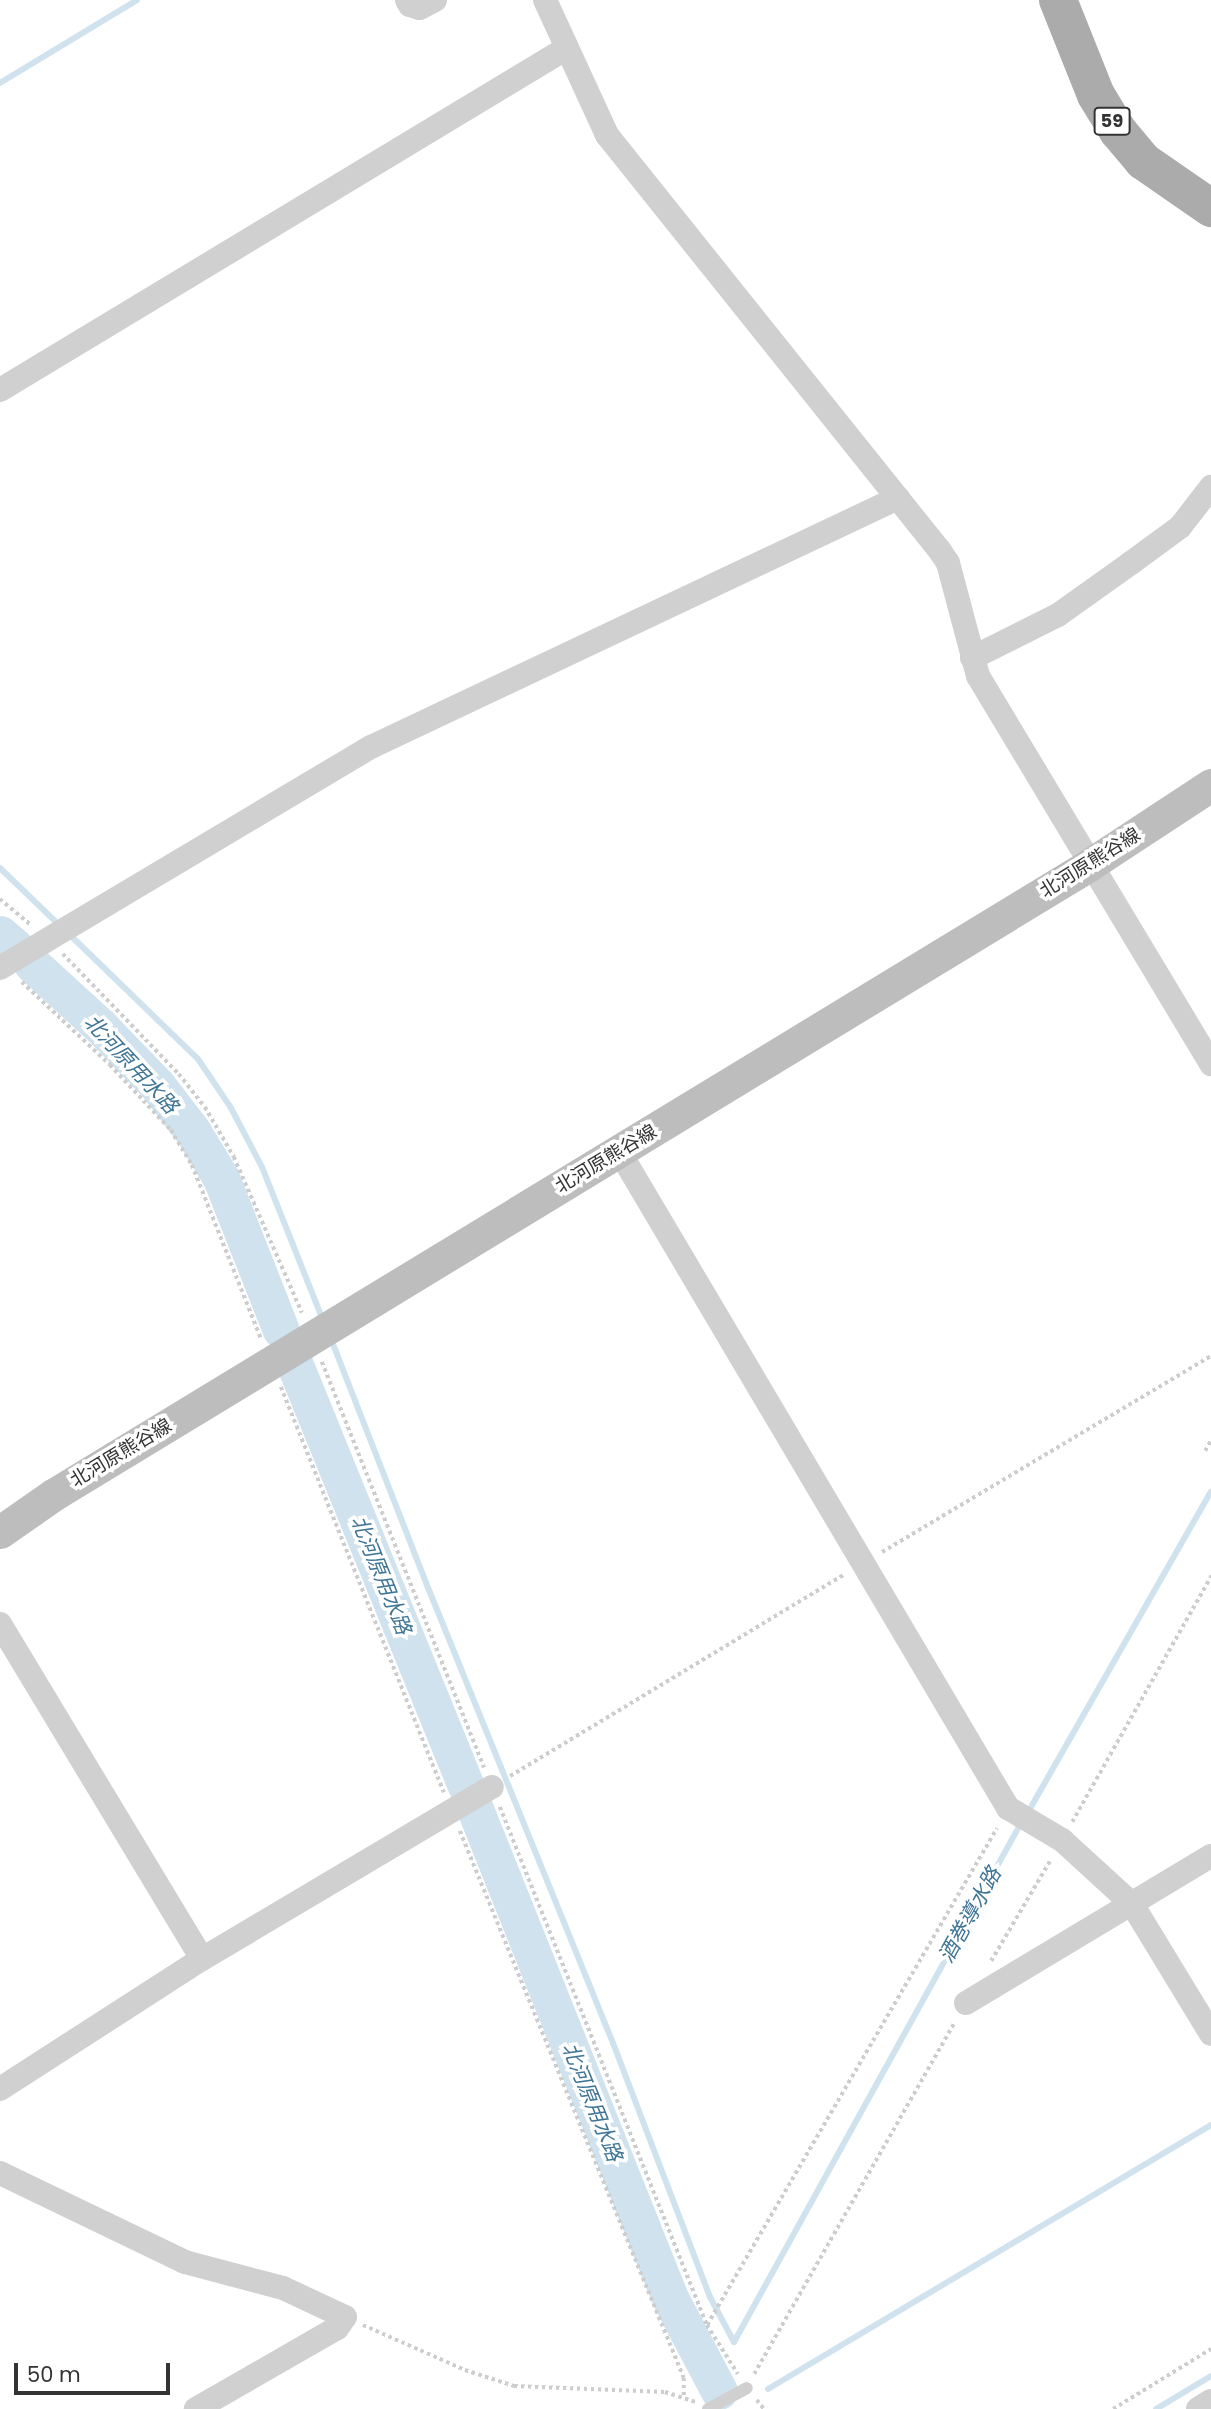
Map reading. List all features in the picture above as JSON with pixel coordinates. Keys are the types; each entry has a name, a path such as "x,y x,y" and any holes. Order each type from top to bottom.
{"main road":[{"name":"59","path":"1058,0 1096,95 1118,131 1143,161 1208,198"},
{"name":"北河原熊谷線","path":"0,1532 64,1488 1089,865 1211,785"}],"street":[{"path":"407,0 410,5 420,8 435,0"},
{"path":"545,0 607,135 948,563 978,676 1089,865 1211,1064"},
{"path":"0,390 567,48"},
{"path":"972,658 1058,615 1110,578 1180,527 1211,487"},
{"path":"5,964 371,747 898,498"},
{"path":"619,1151 1008,1808 1062,1840 1132,1904 1211,2034"},
{"path":"0,1624 202,1959"},
{"path":"0,2089 202,1959 492,1787"},
{"path":"966,2003 1211,1856"},
{"path":"0,2173 185,2262 284,2288 345,2317 337,2328 196,2409"},
{"path":"1198,2409 1211,2401"}],"lane":[{"path":"708,2409 747,2389"}],"path":[{"path":"0,899 179,1074 205,1107 234,1157 313,1339 708,2325 747,2389"},
{"path":"5,964 110,1065 171,1130 192,1165 684,2378 684,2396"},
{"path":"1205,1451 1211,1440"},
{"path":"708,2325 1008,1808"},
{"path":"345,2317 465,2370 514,2386 684,2396 708,2409"},
{"path":"1113,2409 1211,2349"}],"waterway":[{"path":"0,83 137,0"},
{"path":"0,868 59,925"},
{"name":"北河原用水路","path":"0,934 16,948"},
{"path":"70,935 198,1059 231,1108 262,1167 323,1320"},
{"name":"北河原用水路","path":"32,964 100,1026 157,1085 193,1132 221,1178 281,1330"},
{"path":"331,1339 429,1590 613,2043 710,2297 734,2342"},
{"name":"北河原用水路","path":"295,1365 466,1786"},
{"name":"酒巻導水路","path":"1027,1814 1211,1492"},
{"name":"北河原用水路","path":"475,1809 670,2298 719,2391"},
{"name":"酒巻導水路","path":"734,2342 1021,1823"},
{"path":"768,2389 1211,2125"},
{"path":"1156,2409 1211,2376"}]}
